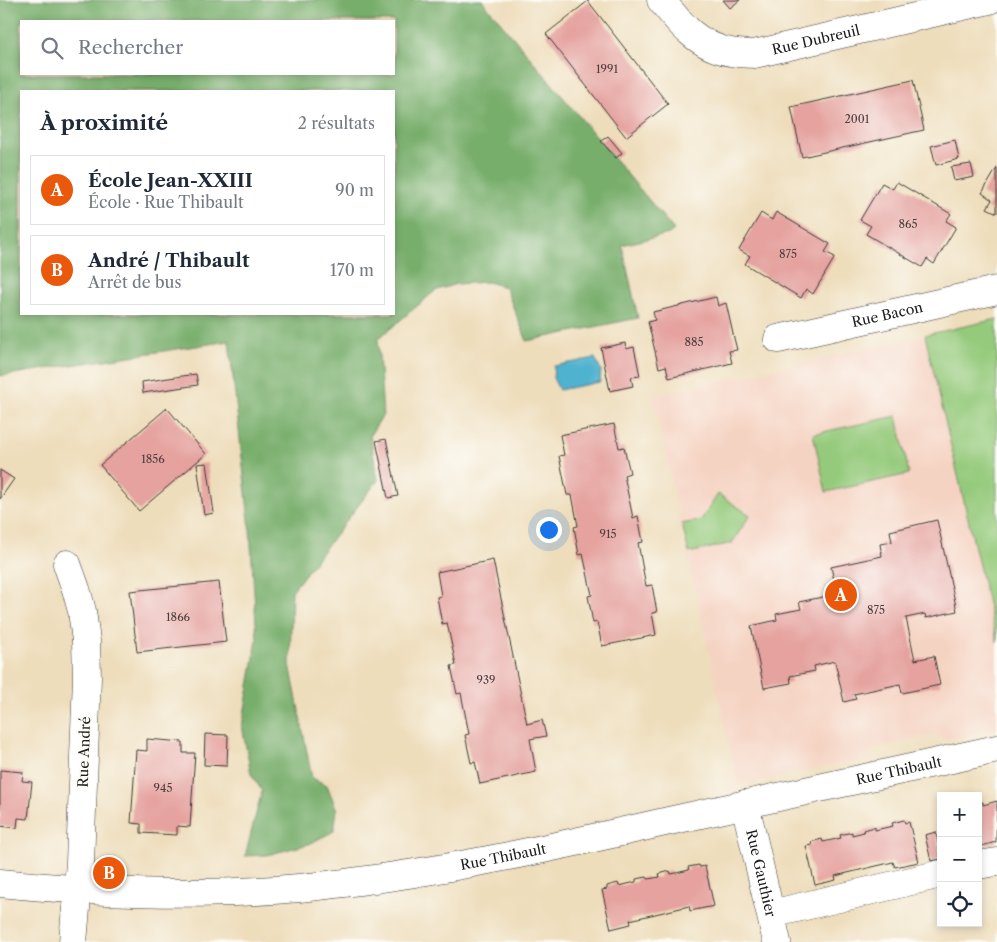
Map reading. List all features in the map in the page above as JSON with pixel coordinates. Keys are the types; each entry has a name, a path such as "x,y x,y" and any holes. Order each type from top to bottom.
{"street":[{"name":"Rue Dubreuil","path":"661,0 693,36 706,44 731,52 754,54 989,0"},
{"name":"Rue Bacon","path":"778,339 997,290"},
{"name":"Rue André","path":"67,564 82,611 86,641 87,677 80,863 73,942"},
{"name":"Rue Thibault","path":"0,882 77,890 217,893 365,881 426,872 535,851 997,749"},
{"name":"Rue Gauthier","path":"745,804 777,942"},
{"path":"982,865 997,862"},
{"path":"771,914 937,875"}],"shaded area":[{"path":"925,335 997,642 997,729 949,739 933,735 877,747 865,758 738,785 653,396"}],"green space":[{"path":"0,0 482,0 674,230 669,234 622,245 638,318 527,341 505,287 488,282 456,284 435,291 378,339 383,415 370,435 378,480 292,591 290,664 312,778 327,785 337,810 334,831 309,844 267,855 245,856 262,791 251,774 242,726 257,640 250,529 229,341 0,376"},
{"path":"997,319 997,642 925,335"},
{"path":"897,416 909,474 826,492 813,434"},
{"path":"718,494 750,515 732,543 689,553 682,524 701,520"}],"water":[{"path":"595,358 601,370 600,382 559,390 553,378 554,366"}],"building":[{"path":"723,0 740,0 730,8"},
{"path":"588,1 668,104 626,137 546,34"},
{"path":"913,80 924,130 802,157 791,107"},
{"path":"608,136 622,153 616,158 601,141"},
{"path":"955,140 959,159 936,165 931,146"},
{"path":"971,164 974,177 954,181 951,167"},
{"path":"997,168 997,213 987,208 992,200 982,193"},
{"path":"897,182 951,214 946,221 956,227 934,264 927,259 922,267 866,234 871,226 860,220 882,183 893,189"},
{"path":"776,212 830,244 825,252 835,257 813,294 806,289 801,298 745,264 750,256 739,250 761,213 772,220"},
{"path":"716,297 718,306 726,303 737,350 729,351 732,363 669,378 666,366 659,368 648,322 655,320 653,312"},
{"path":"625,343 626,349 634,347 640,376 631,377 633,386 610,391 601,348"},
{"path":"196,374 198,385 143,393 142,382"},
{"path":"167,408 206,454 139,511 100,465"},
{"path":"614,424 619,448 624,447 630,473 624,475 633,518 638,516 643,542 638,543 646,586 652,585 657,612 652,613 656,635 602,646 597,622 593,623 588,596 592,595 583,554 579,555 574,527 578,526 572,495 567,495 559,456 564,455 560,435"},
{"path":"386,439 398,496 388,498 376,441"},
{"path":"207,463 214,513 204,515 197,464"},
{"path":"0,470 14,479 0,499"},
{"path":"937,520 957,611 926,618 925,614 906,618 915,660 934,656 940,685 902,693 900,684 854,694 856,699 844,702 835,661 814,666 815,671 790,676 791,683 764,688 751,626 777,620 776,614 801,609 799,602 837,594 831,567 882,556 880,544 892,542 890,531"},
{"path":"493,560 527,724 542,720 546,736 530,739 536,772 480,784 475,762 471,763 465,735 469,734 461,693 457,694 451,666 456,665 447,623 442,624 437,597 441,596 437,572"},
{"path":"219,582 226,642 137,652 130,591"},
{"path":"205,734 228,735 227,766 204,765"},
{"path":"147,739 183,742 183,753 195,753 190,827 177,826 177,835 141,833 141,824 131,823 136,750 147,751"},
{"path":"0,770 23,772 22,781 32,782 28,819 18,818 17,828 0,826"},
{"path":"997,801 996,842 982,846 983,802 983,805"},
{"path":"904,820 905,823 909,822 919,862 895,867 893,862 835,876 836,880 815,885 806,846 812,845 811,842 822,839 823,842 841,838 840,835 852,832 852,835 875,827 875,830 893,826 892,823"},
{"path":"936,832 937,860 931,861 925,835"},
{"path":"699,865 700,867 705,866 714,906 690,911 689,906 630,920 631,924 611,929 602,890 607,889 607,886 618,883 619,886 647,877 648,879 660,877 659,874 670,871 671,874 676,873 689,870 688,867"}],"place":[{"name":"École Jean-XXIII","path":"841,595"},
{"name":"André / Thibault","path":"109,873"}]}
